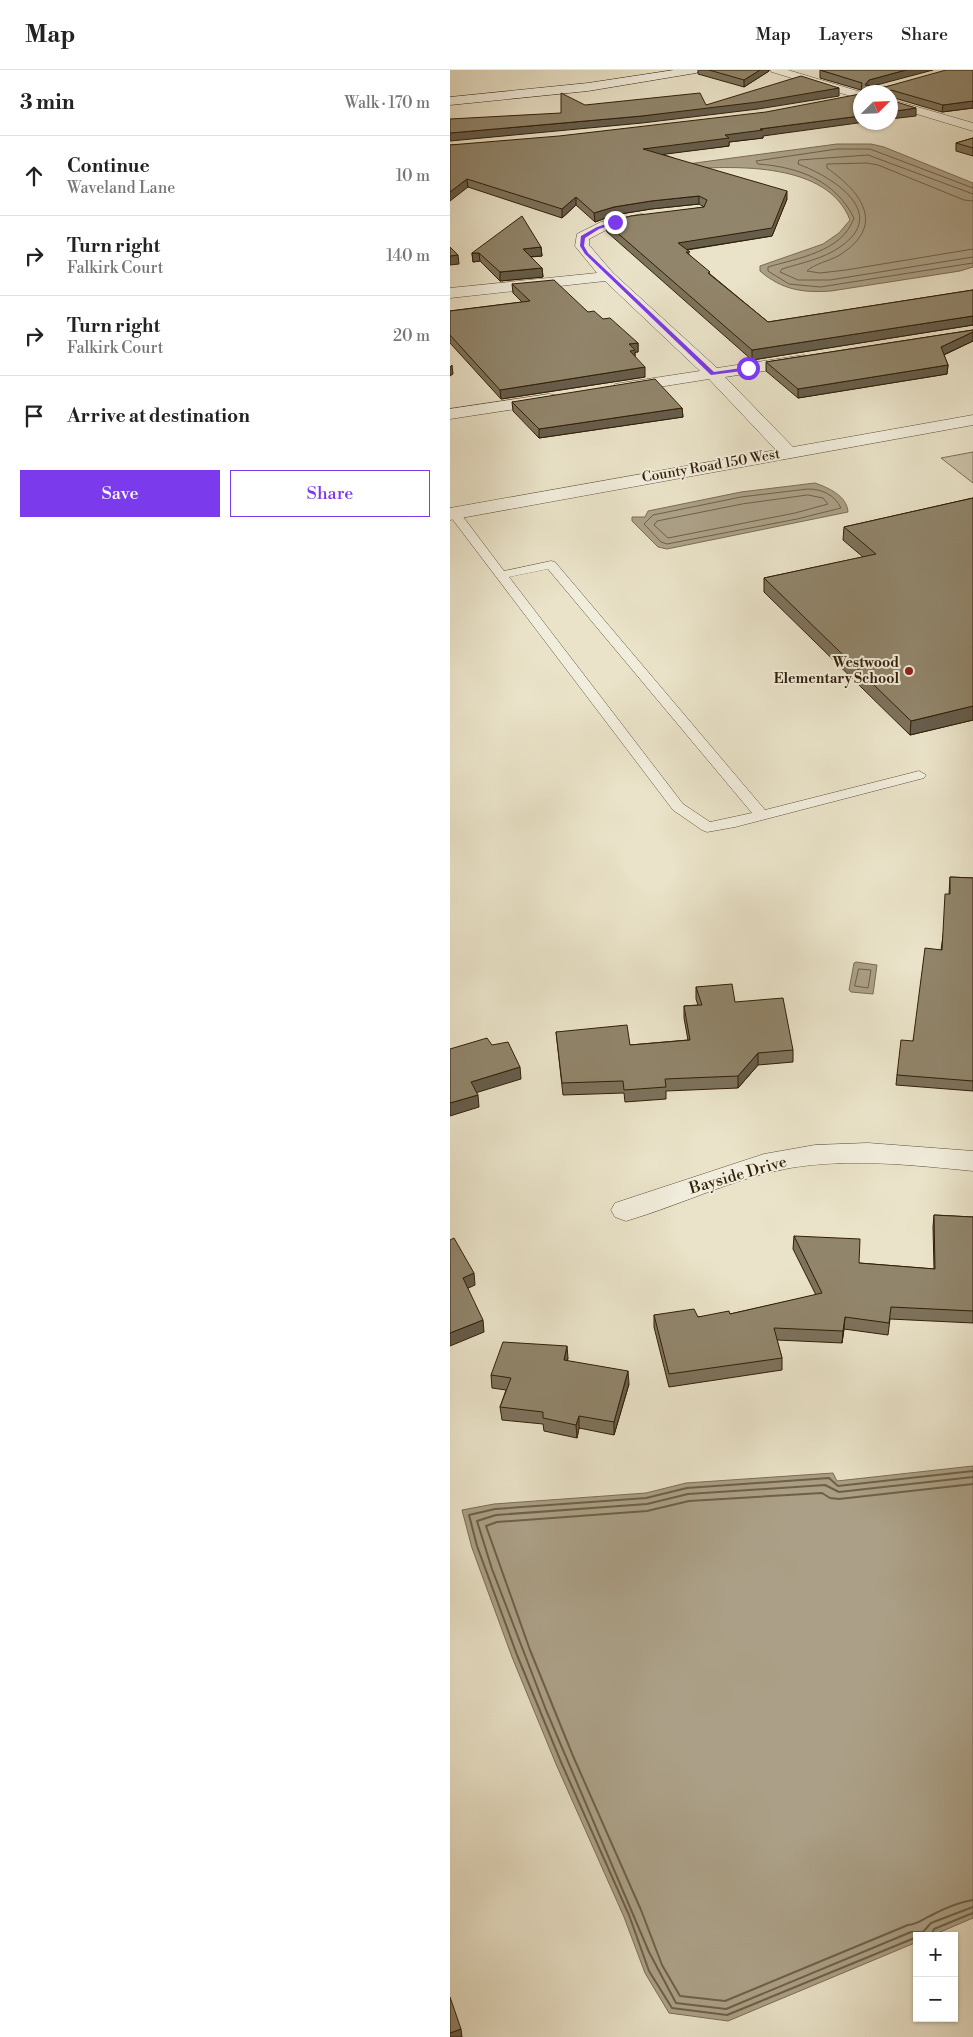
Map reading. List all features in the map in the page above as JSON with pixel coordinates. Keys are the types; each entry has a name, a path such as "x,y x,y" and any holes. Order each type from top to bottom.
{"street":[{"path":"663,75 676,70"},
{"path":"450,100 588,87 696,70"},
{"path":"776,70 853,94"},
{"path":"804,70 853,85"},
{"path":"832,103 853,98"},
{"path":"898,104 973,127"},
{"path":"654,216 606,225 582,237 582,246 586,253 608,276 713,374 788,452"},
{"path":"450,293 608,276"},
{"path":"607,390 817,358"},
{"path":"450,414 568,396"},
{"name":"County Road 150 West","path":"452,514 973,420"},
{"name":"Bayside Drive","path":"626,1210 765,1164 820,1155 859,1153 973,1161"}],"lane":[{"path":"452,514 678,807 707,827 919,775"},
{"path":"500,575 551,565 761,815"}],"shaded area":[{"path":"973,452 973,483 941,458"}],"water":[{"path":"837,144 871,144 884,147 973,183 973,267 960,271 831,291 802,291 793,289 768,277 760,271 760,266 823,244 839,233 850,220 839,201 822,187 802,178 779,172 730,168 687,169 680,165"},
{"path":"815,483 841,497 847,506 848,512 667,549 658,547 632,521 632,517 645,517 648,511 741,492"},
{"path":"854,963 877,965 873,994 851,992 849,990"},
{"path":"973,1466 973,1918 940,1932 913,1932 913,1944 728,2021 669,2013 645,1973 624,1917 556,1764 512,1657 472,1548 462,1510 494,1504 646,1493 686,1483 833,1473 837,1481"}],"building":[{"path":"709,70 760,70 744,80"},
{"path":"820,70 906,70 869,80 865,85 862,85 862,83"},
{"path":"946,70 973,70 973,101 943,105 898,92 898,85 892,85"},
{"path":"801,76 839,88 758,102 642,116 450,133 450,119 561,113 561,93 585,105 700,93 706,105"},
{"path":"853,95 853,117 725,135 729,138 643,149 787,191 772,228 678,243 690,252 686,252 710,272 708,273 768,322 973,290 973,316 752,350 606,223 631,216 704,207 707,200 699,196 651,201 614,207 594,213 576,197 562,209 467,179 450,192 450,145 559,136 766,112"},
{"path":"898,102 916,108 898,111"},
{"path":"973,138 973,148 956,143"},
{"path":"522,216 541,247 523,249 542,268 500,272 479,253 472,253"},
{"path":"450,247 458,255 450,256"},
{"path":"554,280 588,312 594,311 603,319 610,318 638,343 629,344 635,350 630,351 645,367 500,390 450,335 450,311 530,301 512,284"},
{"path":"973,330 973,332 941,347 948,365 798,389 766,362"},
{"path":"655,379 682,408 539,429 512,402"},
{"name":"Westwood Elementary School","path":"973,498 973,706 911,721 764,578 876,554 844,527"},
{"path":"950,877 973,878 973,1081 897,1075 901,1040 913,1041 925,948 942,950 945,894 950,894"},
{"path":"732,984 735,1002 783,998 793,1050 758,1053 738,1076 665,1079 666,1087 624,1090 623,1081 562,1083 556,1032 627,1025 630,1045 690,1040 684,1006 702,1005 696,987"},
{"path":"487,1038 492,1045 508,1042 520,1067 471,1082 478,1095 450,1103 450,1049"},
{"path":"934,1215 973,1217 973,1311 891,1307 889,1323 845,1317 843,1331 774,1328 782,1358 669,1374 654,1315 694,1309 698,1317 729,1311 730,1314 822,1293 794,1236 860,1239 859,1263 935,1269"},
{"path":"454,1238 474,1273 463,1278 483,1320 450,1333 450,1240"},
{"path":"503,1342 567,1346 564,1360 628,1371 614,1422 579,1416 576,1425 543,1418 543,1412 500,1407 511,1378 491,1375"},
{"path":"450,1997 461,2029 450,2033"}],"place":[{"name":"Westwood Elementary School","path":"909,671"}],"route":[{"path":"615,222 598,228 582,237 582,246 586,253 713,374 748,368"}]}
